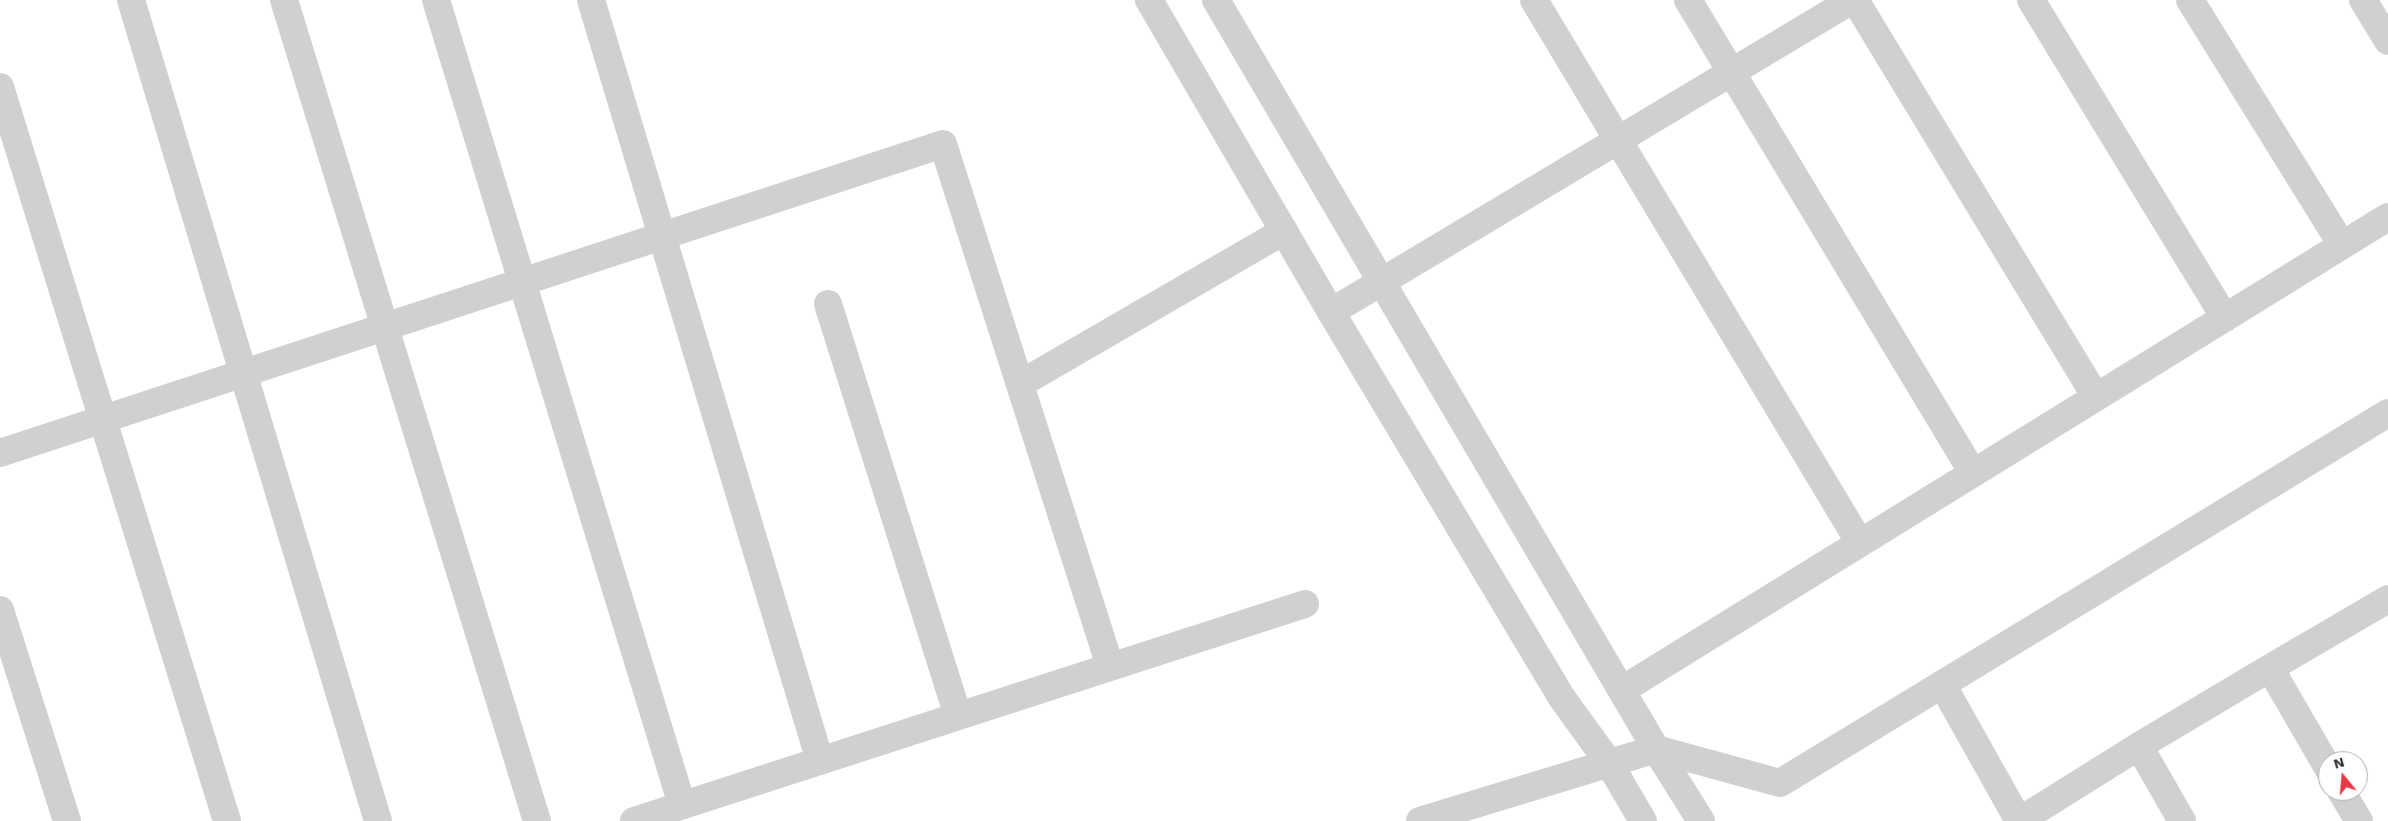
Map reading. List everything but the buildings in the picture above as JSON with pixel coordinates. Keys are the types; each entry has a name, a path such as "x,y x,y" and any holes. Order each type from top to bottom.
{"street":[{"path":"131,0 378,821"},
{"path":"284,0 537,821"},
{"path":"436,0 682,805"},
{"path":"591,0 820,761"},
{"path":"1149,0 1331,312 1562,698 1609,763 1642,821"},
{"path":"1216,0 1656,749 1701,821"},
{"path":"1534,0 1860,543"},
{"path":"1688,0 1973,473"},
{"path":"1331,312 1853,0 2096,397"},
{"path":"2031,0 2224,318"},
{"path":"2190,0 2342,246"},
{"path":"2363,0 2388,41"},
{"path":"0,87 227,821"},
{"path":"0,453 943,144 1110,666"},
{"path":"1622,690 2388,217"},
{"path":"1020,384 1284,231"},
{"path":"828,304 958,716"},
{"path":"1420,821 1656,749 1780,783 2388,413"},
{"path":"1942,684 2019,821 2139,746 2388,599"},
{"path":"634,821 1305,604"},
{"path":"0,610 67,821"},
{"path":"2270,668 2318,751"},
{"path":"2139,746 2182,821"},
{"path":"2347,801 2359,821"}]}
